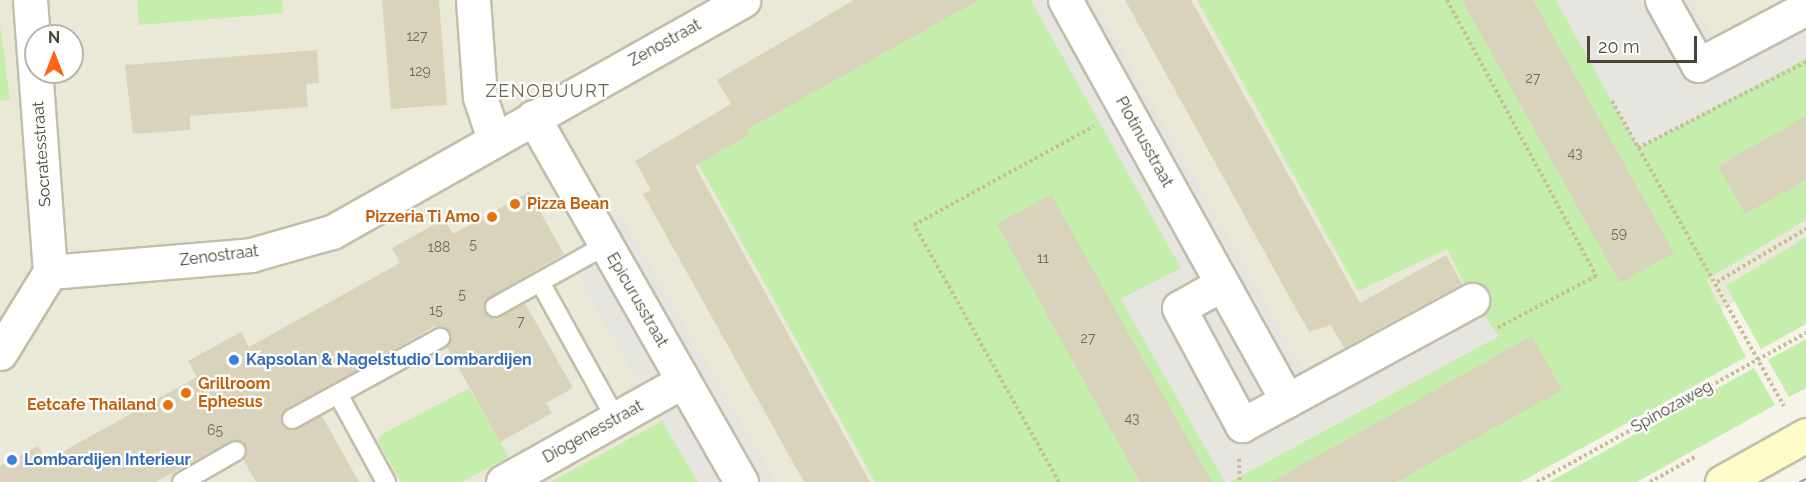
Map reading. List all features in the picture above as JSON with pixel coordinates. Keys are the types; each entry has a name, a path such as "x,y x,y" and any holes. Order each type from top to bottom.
{"main road":[{"path":"1722,482 1806,435"}],"street":[{"name":"Socratesstraat","path":"30,0 51,272"},
{"path":"473,0 480,97 494,140"},
{"name":"Zenostraat","path":"51,272 251,255 332,231 743,0"},
{"name":"Plotinusstraat","path":"1065,0 1287,401"},
{"path":"1662,0 1698,65 1806,8"},
{"name":"Epicurusstraat","path":"533,117 741,482"},
{"path":"0,353 51,272"},
{"path":"1222,284 1179,308 1242,425 1472,300"},
{"name":"Diogenesstraat","path":"502,482 683,381"}],"lane":[{"path":"495,307 606,245"},
{"path":"540,282 616,419"},
{"path":"292,419 440,338"},
{"path":"338,394 386,482"},
{"path":"182,482 236,451"}],"path":[{"path":"1447,0 1596,276 1495,329 1472,300"},
{"path":"1638,148 1806,62"},
{"path":"1612,101 1717,282 1785,407"},
{"path":"1059,482 914,225 1126,109"},
{"path":"1717,282 1806,229"},
{"name":"Spinozaweg","path":"1538,482 1806,333"}],"shaded area":[{"path":"0,0 1806,0 1806,262 1412,482 0,482"},
{"path":"1031,0 1094,0 1304,371 1466,282 1472,300 1499,336 1225,482 1121,299 1181,268"},
{"path":"1556,0 1692,0 1714,38 1782,0 1806,0 1806,58 1638,148"},
{"path":"618,210 776,482 698,482 569,263"}],"green space":[{"path":"137,0 282,0 283,13 139,25"},
{"path":"934,0 1031,0 1182,268 1121,299 1225,482 875,482 693,154"},
{"path":"1197,0 1556,0 1638,148 1806,58 1806,220 1706,280 1746,357 1521,482 1230,482 1499,336 1472,300 1447,249 1358,291"},
{"path":"0,24 10,100 0,101"},
{"path":"1806,237 1806,324 1761,349 1726,286"},
{"path":"1806,339 1806,388 1789,397 1768,360"},
{"path":"1754,368 1775,405 1637,482 1549,482"},
{"path":"469,388 509,457 462,482 401,482 378,442 381,435"},
{"path":"662,421 698,482 551,482"}],"building":[{"path":"382,0 439,0 447,105 391,109"},
{"path":"854,0 979,0 746,130 749,135 695,166 870,482 804,482 643,194 651,190 635,161 731,104 717,80"},
{"path":"1125,0 1191,0 1360,303 1446,255 1462,284 1344,348 1331,325 1309,332"},
{"path":"1462,0 1533,0 1674,253 1620,283"},
{"path":"317,50 319,83 306,84 308,107 190,116 190,130 133,134 125,65"},
{"path":"1806,116 1806,180 1745,214 1718,166"},
{"path":"529,192 564,254 490,297 484,307 489,316 495,318 525,303 573,388 546,403 552,413 500,442 447,347 450,332 435,326 282,414 282,425 291,430 322,416 359,482 256,482 243,459 246,446 232,440 156,482 0,482 0,466 38,446 46,461 197,377 188,361 241,332 249,347 400,263 392,248 444,219 453,234"},
{"path":"1051,194 1212,482 1140,482 997,224"},
{"path":"1532,336 1562,390 1397,482 1271,482"}],"tram line":[{"path":"1800,482 1806,479"}],"place":[{"name":"Pizza Bean","path":"515,204"},
{"name":"Pizzeria Ti Amo","path":"492,217"},
{"name":"Kapsolan & Nagelstudio Lombardijen","path":"234,360"},
{"name":"Grillroom Ephesus","path":"186,393"},
{"name":"Eetcafe Thailand","path":"168,405"},
{"name":"Lombardijen Interieur","path":"12,460"}],"district":[{"name":"ZENOBUURT","path":"548,91"}]}
